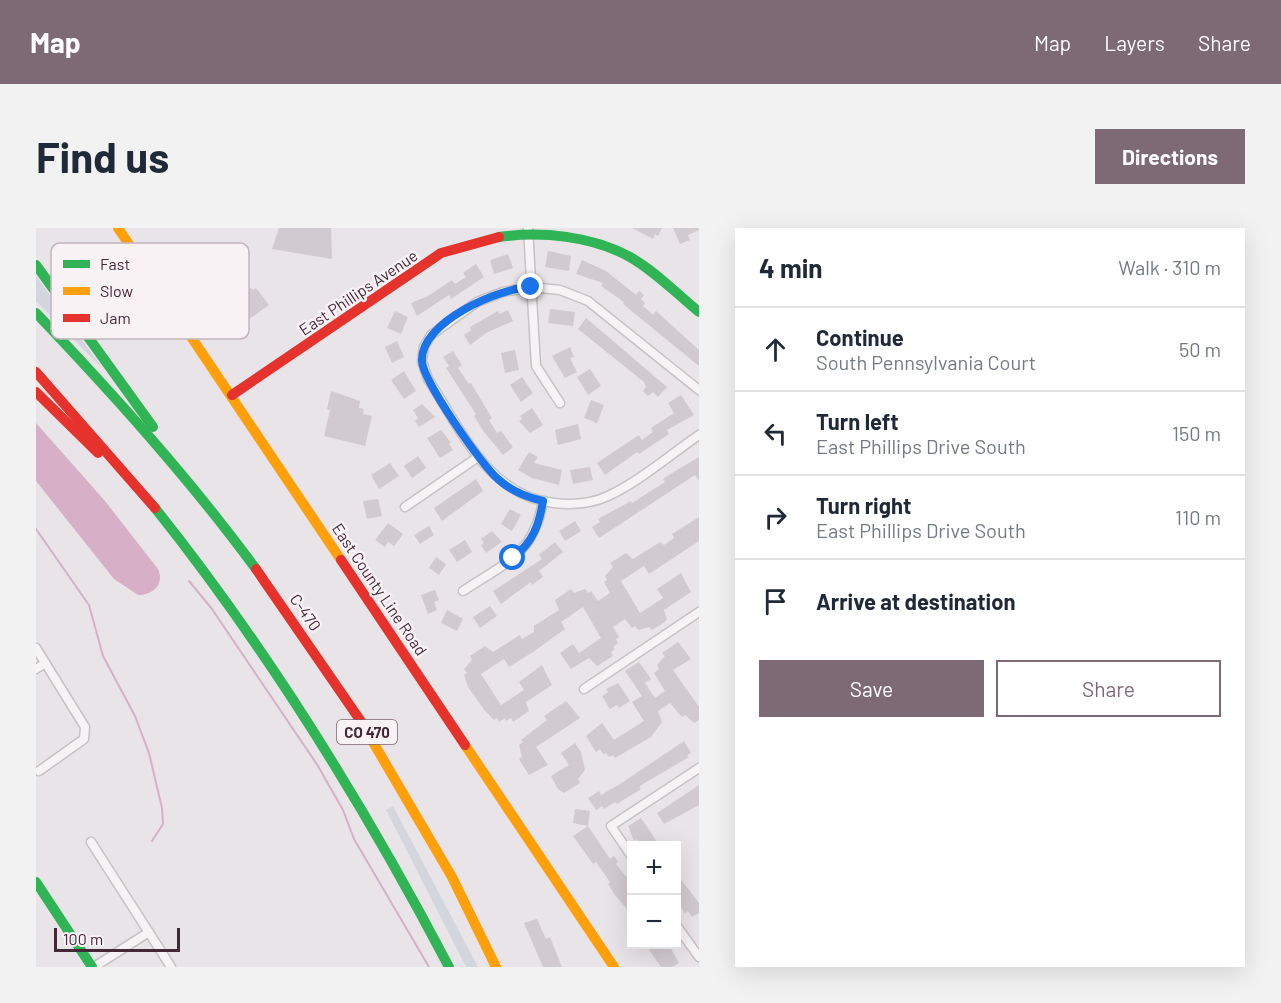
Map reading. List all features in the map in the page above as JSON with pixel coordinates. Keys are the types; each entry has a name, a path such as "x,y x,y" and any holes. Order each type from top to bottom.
{"main road":[{"name":"East County Line Road","path":"118,228 128,243"},
{"name":"East Phillips Avenue","path":"232,395 453,246 489,233 528,228 563,230 612,246 699,312"},
{"path":"36,265 51,285"},
{"name":"C-470","path":"36,313 51,329"},
{"name":"C-470","path":"60,339 136,420 212,512 286,610 361,722 436,851 496,967"},
{"path":"90,339 210,502 212,512"},
{"name":"East County Line Road","path":"194,339 614,967"},
{"name":"CO 470","path":"36,372 150,499 279,672 337,762 396,863 449,967"},
{"path":"36,392 118,475 198,572 217,586"},
{"path":"36,882 93,967"}],"street":[{"path":"528,228 536,366 560,403"},
{"path":"699,390 588,301 560,290 531,287 503,292 477,303 431,335 423,352 424,369 428,379 489,471 509,488 543,501 579,504 605,497 699,435"},
{"path":"405,507 478,456"},
{"path":"463,591 513,558 527,545 540,522 543,501"},
{"path":"584,689 699,612"},
{"path":"36,648 85,727 84,739 39,771"},
{"path":"36,669 45,663"},
{"path":"627,850 611,826 699,768"},
{"path":"91,842 171,967"},
{"path":"93,967 148,932"},
{"path":"681,932 699,957"}],"shaded area":[{"path":"36,276 51,297 51,316 36,301"},
{"path":"73,339 81,339 103,369"},
{"path":"36,423 105,501 158,569 159,584 153,591 138,595 114,579 36,481"},
{"path":"393,806 478,967 466,967 386,810"}],"building":[{"path":"279,228 331,228 332,259 272,249"},
{"path":"632,228 662,228 658,236 655,234 653,239"},
{"path":"673,228 699,228 699,230 688,235 690,240 680,244"},
{"path":"548,251 571,256 569,271 545,267"},
{"path":"508,254 513,268 494,274 490,260"},
{"path":"582,260 606,271 636,295 639,291 644,295 641,299 645,303 643,306 653,315 656,311 699,350 699,366 623,304 624,302 601,286 603,283 576,274"},
{"path":"476,264 484,277 451,299 449,295 417,316 411,303 428,296 452,280 455,284 466,277 463,273"},
{"path":"256,288 269,305 249,319 249,289"},
{"path":"550,309 575,312 573,326 548,323"},
{"path":"508,310 513,321 486,333 470,345 464,335 471,330 470,327 498,311 499,314"},
{"path":"395,311 408,317 401,334 387,328"},
{"path":"586,318 667,387 658,397 653,392 648,396 643,391 646,387 644,382 578,329"},
{"path":"397,341 404,357 392,363 385,347"},
{"path":"570,347 574,357 570,358 577,372 565,378 552,356"},
{"path":"515,350 519,370 505,373 501,353"},
{"path":"453,351 462,365 458,368 469,384 471,383 492,418 489,420 497,433 501,431 513,447 503,455 484,432 474,416 476,414 446,368 449,366 443,357"},
{"path":"590,369 601,386 588,395 577,377"},
{"path":"404,371 416,391 404,399 391,380"},
{"path":"522,377 533,393 521,402 510,385"},
{"path":"331,391 360,401 359,408 364,409 363,414 372,416 365,446 324,436 330,410 327,409"},
{"path":"681,395 694,415 667,430 669,434 639,454 637,452 605,475 597,463 639,435 642,440 653,432 651,428 674,413 668,403"},
{"path":"591,400 604,405 597,423 584,418"},
{"path":"422,404 435,417 419,427 415,421 418,418 413,410"},
{"path":"532,408 543,425 530,433 519,421 522,419 520,416"},
{"path":"578,424 581,439 558,445 555,430"},
{"path":"441,430 451,443 449,444 453,450 440,458 427,438"},
{"path":"529,452 538,457 534,463 562,470 559,485 532,478 518,470"},
{"path":"418,456 426,468 412,478 404,466"},
{"path":"699,457 699,481 695,475 599,538 592,527 600,522 598,519 631,501 632,503 665,482 663,479"},
{"path":"390,463 399,476 379,489 371,475"},
{"path":"590,467 593,480 573,484 570,470"},
{"path":"476,479 483,491 442,521 434,508"},
{"path":"378,499 382,516 367,519 363,501"},
{"path":"510,509 521,515 512,531 501,524"},
{"path":"699,517 699,541 649,574 644,566 621,581 640,613 663,598 657,589 681,573 691,592 664,610 667,620 652,630 649,627 638,630 635,626 632,628 625,619 613,627 619,637 616,639 618,643 613,647 615,649 611,652 613,656 597,666 589,658 571,669 560,653 573,644 579,653 601,638 583,607 561,622 565,629 533,652 509,667 504,659 481,674 501,705 524,690 519,682 542,665 552,685 526,702 529,711 513,722 511,718 506,721 505,718 499,722 497,718 494,720 485,711 468,687 464,675 467,673 464,669 472,660 470,656 485,646 493,652 520,635 522,639 534,632 534,626 559,610 555,600 571,589 574,593 585,589 588,593 591,591 598,601 610,593 604,582 607,580 605,576 613,567 610,563 626,553 633,559 660,542 664,545 674,538 672,534"},
{"path":"575,521 581,531 565,541 559,531"},
{"path":"388,523 403,534 394,546 388,542 385,547 375,540"},
{"path":"429,526 434,535 420,544 414,535"},
{"path":"492,531 502,542 486,553 481,545 484,543 481,539"},
{"path":"465,540 472,552 457,562 449,550"},
{"path":"555,542 563,552 539,571 543,577 532,585 531,582 501,604 493,591 542,559 539,555"},
{"path":"436,557 446,564 439,575 429,568"},
{"path":"435,590 439,600 434,602 437,610 428,614 421,595"},
{"path":"490,606 497,616 480,628 473,617"},
{"path":"447,610 463,619 457,631 441,623"},
{"path":"678,642 691,659 673,670 699,707 699,720 694,723 685,715 682,717 670,703 658,711 662,722 651,737 615,758 613,755 609,757 606,753 603,754 600,749 596,752 586,736 602,723 614,740 644,721 632,702 642,696 625,671 639,662 651,679 645,683 655,698 665,691 654,673 659,669 657,665 665,656 662,653"},
{"path":"618,683 630,701 619,708 617,705 610,709 602,696 608,692 606,689"},
{"path":"566,701 580,718 536,747 548,765 529,775 519,759 522,757 519,745 523,742 521,740 547,720 544,716"},
{"path":"684,741 691,753 687,755 689,757 643,784 639,787 641,789 617,804 615,802 604,809 602,806 596,810 588,798 599,791 601,795 620,784"},
{"path":"575,743 581,752 585,770 578,779 580,783 564,793 558,789 551,776 569,765 561,753"},
{"path":"699,785 699,805 664,824 657,813"},
{"path":"575,809 590,811 588,826 573,823"},
{"path":"641,818 656,841 638,841 637,839 634,841 628,826"},
{"path":"588,826 610,859 614,856 618,862 616,864 627,878 627,909 615,895 608,884 610,882 596,862 593,864 573,836"},
{"path":"681,880 699,903 699,913 692,917 688,911 685,913 681,907"},
{"path":"537,919 546,939 550,937 562,967 543,967 524,923"},
{"path":"649,949 671,949 679,963 672,967 661,967"}],"waterway":[{"path":"36,529 89,605 103,656 135,716 149,753 162,808 163,824 152,841"},
{"path":"189,581 212,609 318,766 343,810 354,839 429,967"}],"traffic: fast":[{"path":"499,237 549,235 600,244 630,257 648,269 699,312"},
{"path":"36,265 51,286"},
{"path":"36,313 51,329"},
{"path":"60,339 150,438 231,535 256,569"},
{"path":"89,339 153,427"},
{"path":"155,508 237,617 313,730 383,847 449,967"},
{"path":"36,882 92,967"}],"traffic: slow":[{"path":"118,228 128,243"},
{"path":"193,339 341,560"},
{"path":"360,720 452,877 496,967"},
{"path":"465,745 614,967"}],"traffic: jam":[{"path":"232,395 441,253 499,237"},
{"path":"36,372 155,508"},
{"path":"36,392 98,453"},
{"path":"341,560 465,745"},
{"path":"256,569 360,720"}],"route":[{"path":"513,558 533,537 540,522 543,501 509,488 489,471 428,379 422,361 427,340 439,327 492,296 520,287 531,287"}]}
